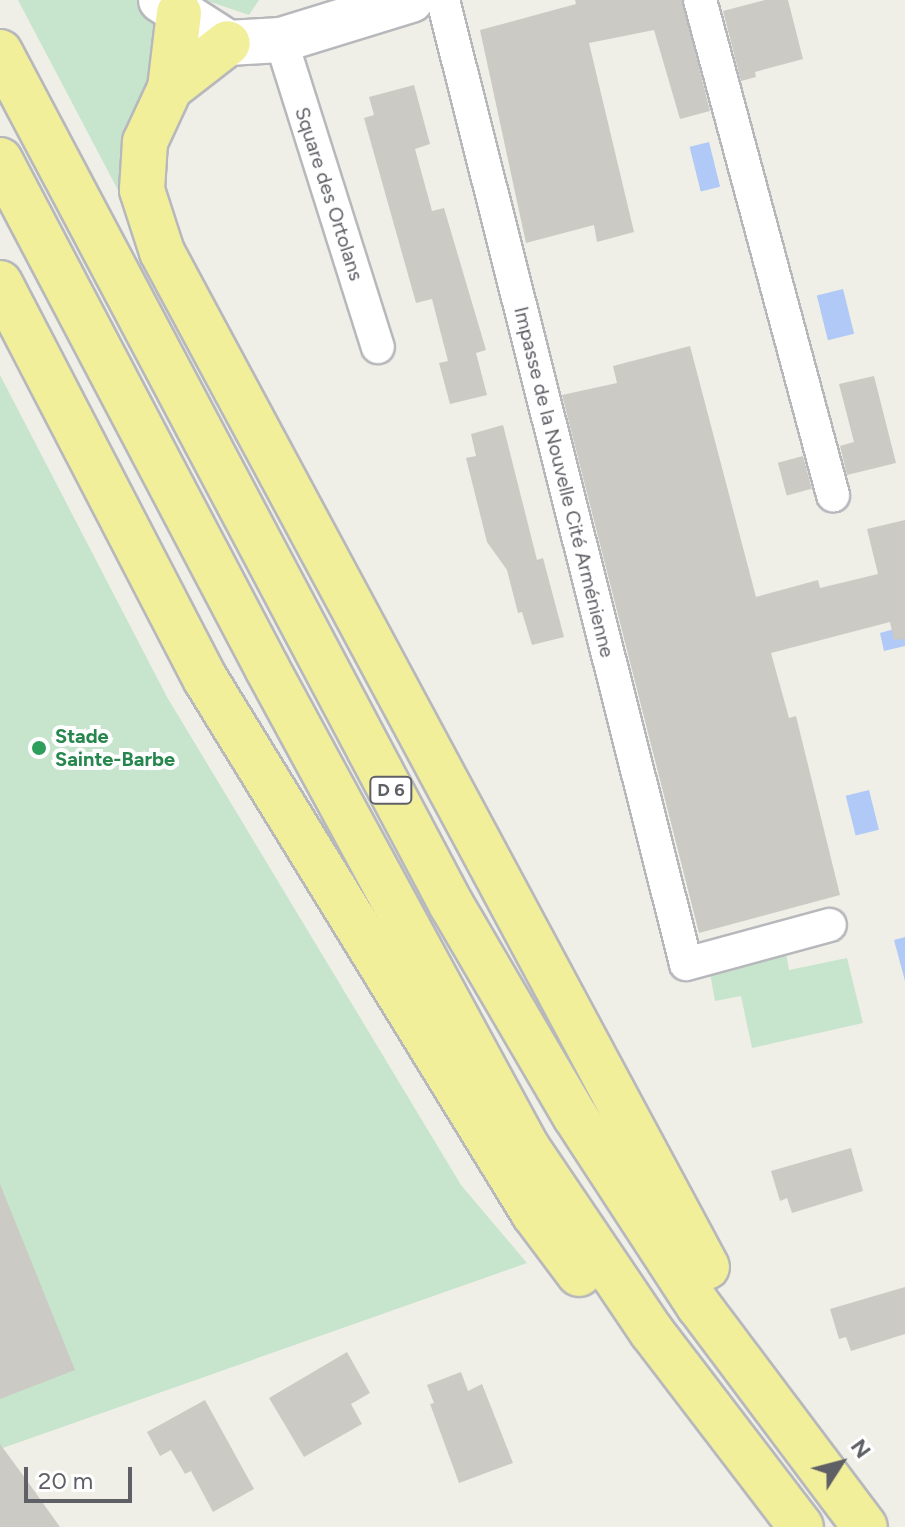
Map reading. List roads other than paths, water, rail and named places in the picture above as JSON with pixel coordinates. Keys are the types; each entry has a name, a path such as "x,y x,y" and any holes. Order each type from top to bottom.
{"highway":[{"path":"170,6 170,88 145,142 142,190 162,252 666,1196 852,1511"},
{"path":"170,88 228,43"},
{"name":"D 6","path":"0,52 451,904 591,1142 699,1306 852,1511"},
{"name":"D 6","path":"0,160 282,695 527,1147 652,1332 801,1527"},
{"path":"0,283 206,680 534,1214 675,1399 771,1490"}],"street":[{"path":"170,6 228,43 281,40 411,0"},
{"name":"Impasse de la Nouvelle Cité Arménienne","path":"443,0 686,964 830,925"},
{"path":"700,0 833,495"},
{"name":"Square des Ortolans","path":"281,40 378,347"}],"water":[{"path":"709,142 720,187 701,191 690,147"},
{"path":"843,289 854,334 828,340 817,296"},
{"path":"905,626 905,646 884,651 880,633"},
{"path":"869,790 879,830 856,836 846,796"},
{"path":"905,937 905,981 894,940"}],"place":[{"name":"Stade Sainte-Barbe","path":"39,748"}]}
